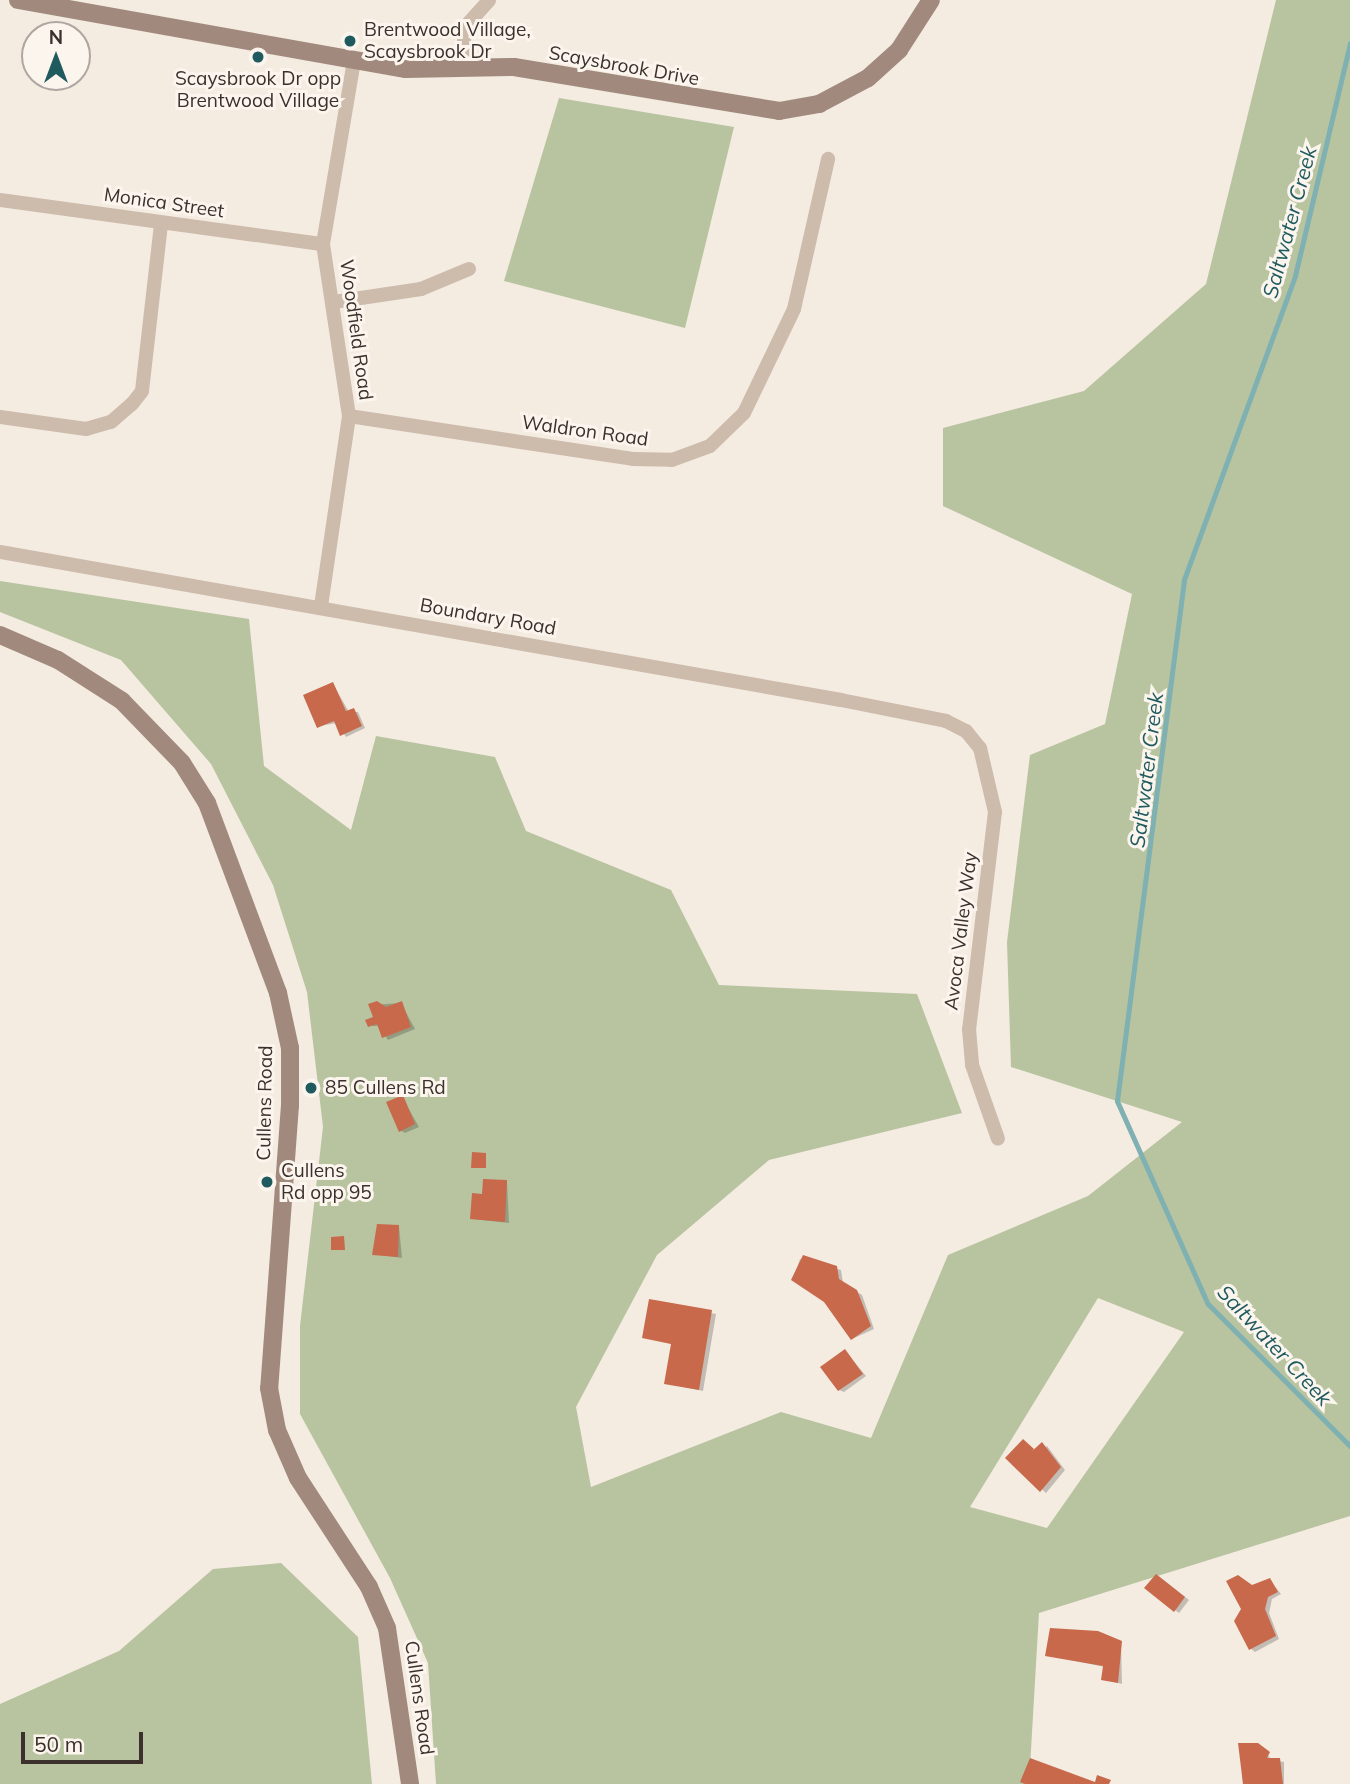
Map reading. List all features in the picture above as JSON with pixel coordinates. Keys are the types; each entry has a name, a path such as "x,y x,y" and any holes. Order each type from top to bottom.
{"main road":[{"name":"Scaysbrook Drive","path":"18,0 88,6 354,60 433,71 514,67 748,110 803,107 839,96 869,78 899,50 931,0"},
{"name":"Cullens Road","path":"0,635 58,660 122,701 182,763 207,803 278,993 290,1048 290,1105 269,1388 277,1430 298,1478 369,1587 387,1628 410,1784"}],"street":[{"path":"462,68 465,27 489,0"},
{"name":"Woodfield Road","path":"321,607 349,416 334,302 323,243 354,60"},
{"name":"Waldron Road","path":"349,416 633,459 672,460 710,446 744,413 794,309 828,159"},
{"name":"Monica Street","path":"0,200 323,243"},
{"path":"0,417 86,429 111,422 132,404 142,391 161,223"},
{"path":"334,302 421,289 469,269"},
{"name":"Boundary Road","path":"0,552 841,700 946,721 966,731"},
{"name":"Avoca Valley Way","path":"966,731 980,748 995,812 969,1029 972,1065 998,1139"}],"green space":[{"path":"1276,0 1350,0 1350,1516 1039,1613 1029,1784 436,1784 428,1663 390,1578 300,1414 300,1326 323,1127 307,992 273,885 211,764 121,660 0,612 0,581 249,619 264,766 351,830 376,736 495,757 526,831 671,890 719,985 917,994 962,1113 769,1160 657,1255 576,1407 591,1487 781,1412 871,1438 948,1255 1088,1196 1182,1122 1011,1067 1007,942 1030,755 1105,724 1132,594 943,506 943,428 1084,391 1206,284","holes":["1098,1298 1184,1332 1047,1528 970,1507"]},
{"path":"559,98 734,127 685,328 504,281"},
{"path":"281,1563 358,1637 372,1784 0,1784 0,1704 119,1651 213,1569"}],"building":[{"path":"333,682 346,711 354,708 362,726 340,736 334,721 317,728 303,695"},
{"path":"377,1001 386,1007 402,1001 411,1027 382,1038 377,1024 368,1027 365,1020 373,1017 368,1004"},
{"path":"403,1095 415,1124 399,1132 386,1102"},
{"path":"472,1152 486,1153 486,1168 471,1168"},
{"path":"483,1179 507,1180 505,1222 470,1219 472,1193 482,1194"},
{"path":"377,1224 399,1225 398,1257 372,1255"},
{"path":"344,1236 345,1250 331,1250 331,1237"},
{"path":"803,1255 837,1266 839,1279 857,1290 871,1326 851,1340 824,1302 791,1280"},
{"path":"649,1299 712,1310 699,1390 664,1384 671,1344 642,1338"},
{"path":"845,1349 863,1374 838,1391 820,1367"},
{"path":"1023,1439 1034,1449 1030,1453 1042,1442 1061,1467 1040,1492 1005,1458"},
{"path":"1156,1574 1185,1597 1174,1612 1144,1588"},
{"path":"1238,1575 1252,1585 1270,1578 1278,1592 1268,1597 1265,1609 1276,1636 1249,1650 1234,1621 1241,1609 1226,1581"},
{"path":"1050,1628 1098,1631 1122,1641 1118,1683 1101,1680 1103,1666 1045,1656"},
{"path":"1238,1743 1258,1743 1270,1752 1267,1758 1280,1758 1283,1784 1243,1784"},
{"path":"1030,1758 1095,1782 1097,1775 1111,1780 1109,1784 1025,1784 1020,1782"}],"waterway":[{"name":"Saltwater Creek","path":"1350,43 1295,276 1184,580 1117,1101 1208,1304 1350,1446"}],"place":[{"name":"Brentwood Village, Scaysbrook Dr","path":"350,41"},
{"name":"Scaysbrook Dr opp Brentwood Village","path":"258,57"},
{"name":"85 Cullens Rd","path":"311,1088"},
{"name":"Cullens Rd opp 95","path":"267,1182"}]}
